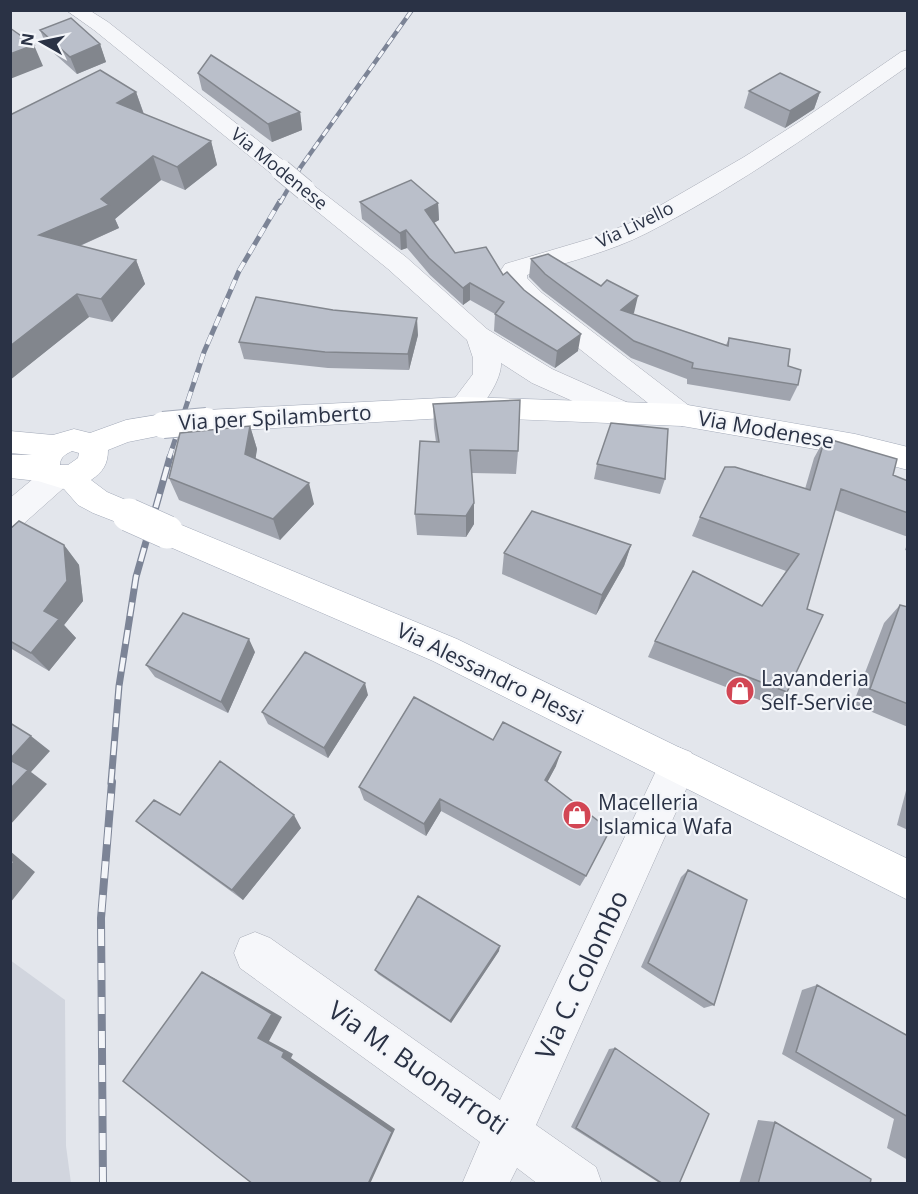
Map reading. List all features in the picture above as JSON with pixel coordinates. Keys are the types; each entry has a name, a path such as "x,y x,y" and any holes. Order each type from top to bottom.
{"main road":[{"name":"Via Modenese","path":"462,407 682,415 855,445 908,459"},
{"name":"Via per Spilamberto","path":"57,467 92,463 94,451 91,446 110,435 139,427 462,407"},
{"path":"10,442 57,467"},
{"path":"10,466 57,467"},
{"name":"Via Alessandro Plessi","path":"57,467 78,489 98,502 445,650 908,880"}],"street":[{"name":"Via Modenese","path":"75,10 101,26 397,263 478,335 542,376 623,412"},
{"name":"Via Livello","path":"682,415 533,299 514,280 514,270 605,242 638,228 752,162 810,125 908,56"},
{"name":"Via Modenese","path":"462,407 482,386 489,374 488,360 478,335"},
{"path":"10,517 57,467"},
{"name":"Via C. Colombo","path":"485,1184 678,765"},
{"name":"Via M. Buonarroti","path":"255,953 579,1184"}],"shaded area":[{"path":"10,960 65,1000 66,1146 71,1183 11,1183"}],"building":[{"path":"71,18 100,44 70,57 40,30"},
{"path":"10,28 34,45 10,54"},
{"path":"211,55 300,112 268,124 198,73"},
{"path":"100,70 136,92 117,103 211,141 177,167 153,156 101,199 109,205 39,235 136,260 101,299 77,294 10,346 10,115"},
{"path":"780,73 820,92 790,111 749,91"},
{"path":"411,180 438,203 425,210 455,253 486,247 503,275 507,272 524,290 581,334 557,351 495,314 504,302 470,283 463,288 429,258 406,230 400,233 360,202"},
{"path":"548,254 601,286 607,280 638,296 621,310 728,346 729,338 790,349 788,366 801,370 798,385 692,368 693,363 634,341 545,274 531,259"},
{"path":"256,297 333,310 417,318 408,354 325,352 239,342"},
{"path":"520,400 518,451 470,450 474,503 466,516 415,514 420,441 439,442 433,404"},
{"path":"611,423 668,429 665,479 597,464"},
{"path":"250,426 245,454 309,483 273,519 169,478 180,433"},
{"path":"825,438 897,459 893,475 908,481 908,513 841,489 807,609 823,615 787,692 655,641 693,571 762,606 799,554 700,517 725,467 735,467 810,490"},
{"path":"532,511 631,545 602,595 504,553"},
{"path":"19,521 64,545 67,581 44,611 59,619 31,653 10,641 10,529"},
{"path":"900,605 908,607 908,704 870,689"},
{"path":"183,613 249,639 221,702 146,665"},
{"path":"305,652 365,683 324,748 262,712"},
{"path":"414,697 493,740 503,722 561,752 545,780 610,830 586,876 440,799 424,824 359,787"},
{"path":"10,723 31,736 10,759"},
{"path":"10,760 28,770 10,789"},
{"path":"220,761 294,815 232,890 136,821 154,800 180,815"},
{"path":"688,870 747,900 714,1005 648,963"},
{"path":"418,896 500,946 450,1021 375,970"},
{"path":"202,972 272,1014 258,1038 284,1052 282,1057 392,1132 368,1184 253,1184 123,1081"},
{"path":"817,985 908,1036 908,1117 796,1052"},
{"path":"615,1048 709,1114 679,1184 663,1184 576,1128"},
{"path":"775,1122 871,1179 870,1184 758,1184"}],"railway":[{"path":"280,203 300,168 412,10"},
{"path":"169,458 204,352 239,271 280,201"},
{"path":"111,783 119,686 136,577 170,457"},
{"path":"103,1184 101,918 112,782"}],"place":[{"name":"Lavanderia Self-Service","path":"740,691"},
{"name":"Macelleria Islamica Wafa","path":"577,815"}]}
